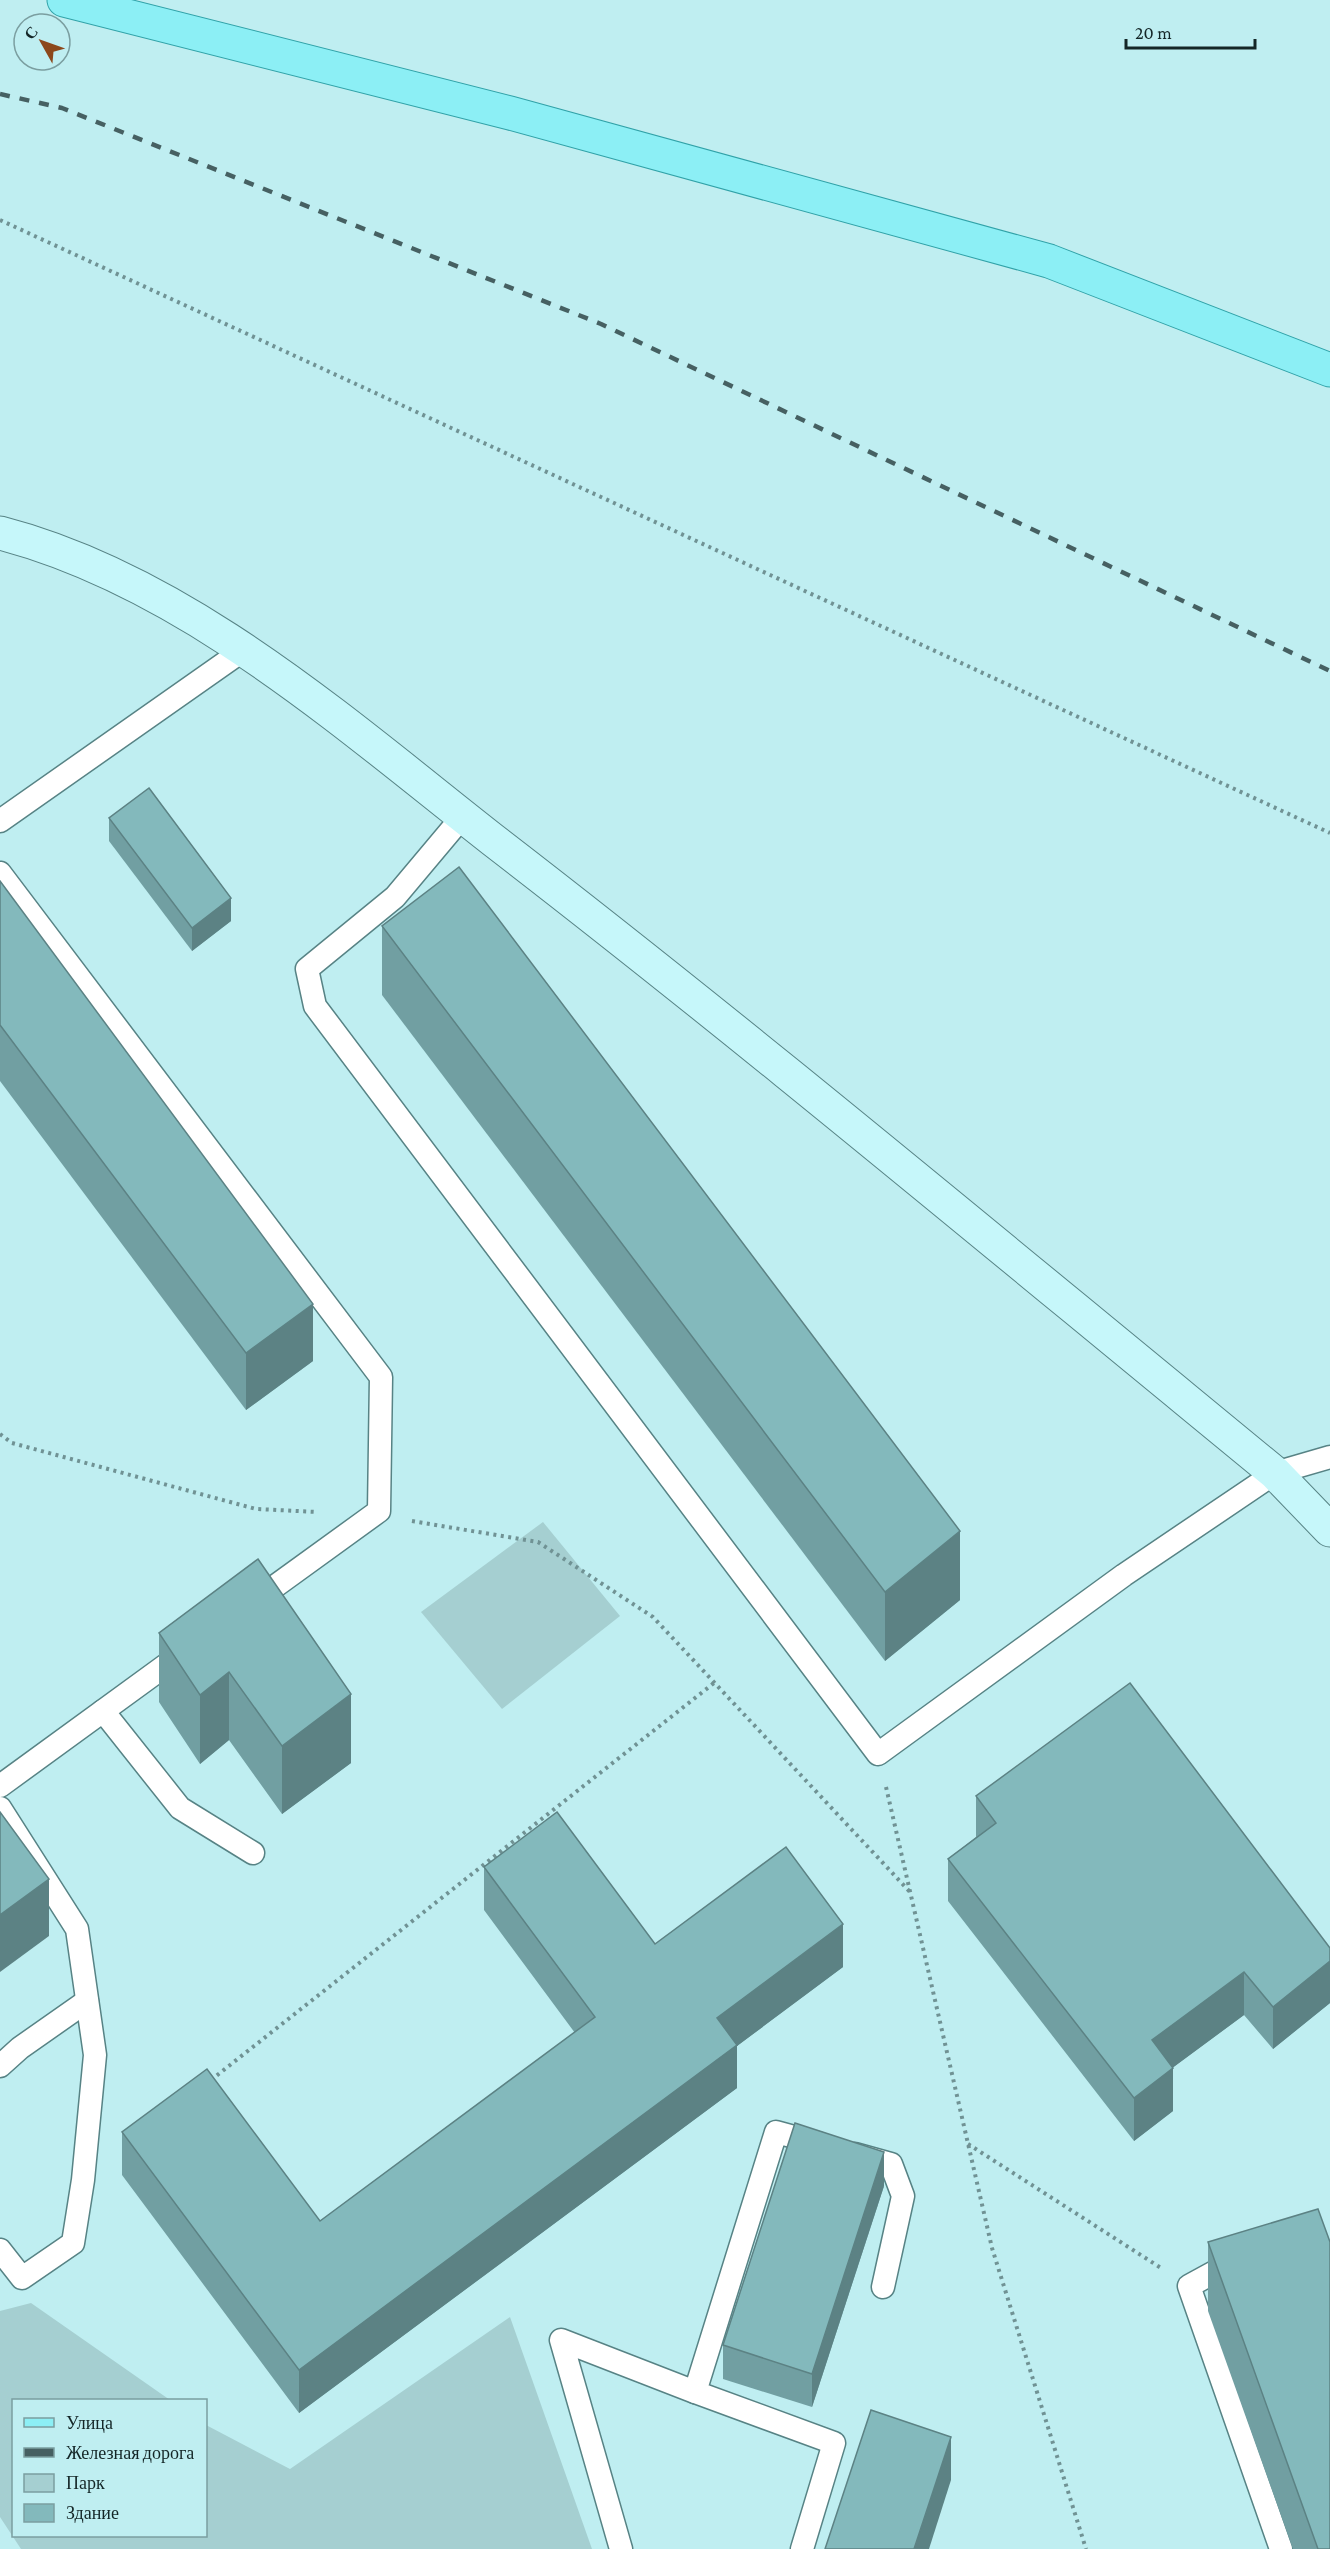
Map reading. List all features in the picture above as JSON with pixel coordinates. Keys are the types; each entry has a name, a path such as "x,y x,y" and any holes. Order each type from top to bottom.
{"main road":[{"path":"64,0 510,112 1049,261 1330,370"}],"street":[{"path":"0,533 120,576 206,625 323,707 650,961 1275,1473 1330,1530"}],"lane":[{"path":"0,820 242,651"},
{"path":"464,816 395,897 307,969 315,1006 878,1754 1124,1575 1275,1473 1330,1457"},
{"path":"0,873 381,1377 379,1511 238,1612"},
{"path":"0,1786 200,1641"},
{"path":"103,1711 180,1808 253,1853"},
{"path":"0,1808 77,1929 95,2055 83,2180 74,2243 22,2278 0,2250"},
{"path":"0,2066 20,2048 87,2001"},
{"path":"695,2392 776,2132 891,2164 903,2196 883,2287"},
{"path":"1257,2255 1226,2264 1190,2286 1281,2549"},
{"path":"621,2549 561,2340 834,2443 802,2549"}],"path":[{"path":"0,220 1330,833"},
{"path":"0,1434 12,1443 256,1509 374,1514 538,1542 653,1617 911,1893"},
{"path":"206,2084 714,1683"},
{"path":"878,1754 992,2248 1086,2549"},
{"path":"968,2144 1101,2232 1190,2286"}],"green space":[{"path":"543,1522 620,1616 502,1709 421,1612"},
{"path":"31,2303 169,2399 12,2399 12,2535 0,2517 0,2311"},
{"path":"510,2317 592,2549 21,2549 13,2537 207,2537 207,2426 290,2469"}],"building":[{"path":"149,788 231,898 192,928 109,818"},
{"path":"459,867 960,1531 885,1592 382,926"},
{"path":"0,881 313,1304 246,1353 0,1025"},
{"path":"258,1559 351,1694 282,1746 229,1672 200,1695 159,1633"},
{"path":"1130,1683 1330,1948 1330,1961 1273,2007 1244,1972 1152,2040 1173,2068 1134,2098 948,1859 996,1823 976,1796"},
{"path":"0,1812 49,1879 0,1915"},
{"path":"557,1812 655,1944 786,1847 843,1924 717,2018 737,2045 299,2370 122,2132 207,2069 320,2221 595,2017 484,1867"},
{"path":"795,2123 884,2152 812,2374 723,2345"},
{"path":"1318,2209 1330,2242 1330,2549 1318,2549 1208,2242"},
{"path":"871,2410 951,2437 914,2549 825,2549"}],"railway":[{"path":"0,94 62,108 601,324 1330,671"}]}
